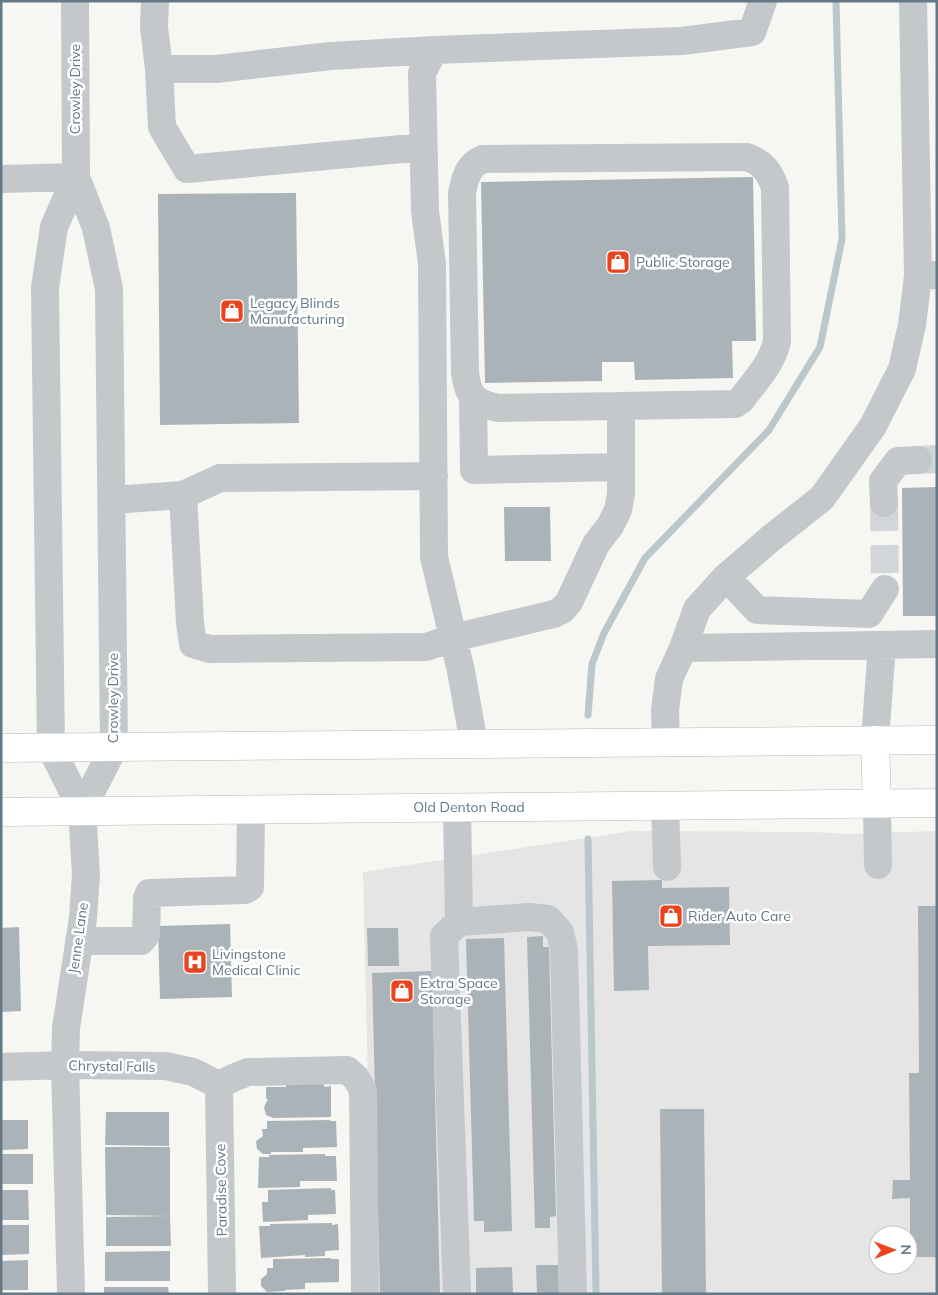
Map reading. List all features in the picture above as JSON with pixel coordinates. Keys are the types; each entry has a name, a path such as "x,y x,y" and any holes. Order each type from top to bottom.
{"main road":[{"path":"875,740 877,804"},
{"path":"1,748 937,740"},
{"name":"Old Denton Road","path":"1,812 937,803"}],"street":[{"name":"Crowley Drive","path":"75,1 76,178 96,228 109,289 112,500 114,747 82,810"},
{"path":"155,1 154,27 159,69 162,127 187,168 424,146"},
{"path":"159,69 216,69 331,56 434,50 682,41 752,32 763,1"},
{"path":"666,742 665,710 669,680 697,609 726,577 822,498 874,426 902,369 912,325 927,276 913,1"},
{"path":"434,50 422,73 425,211 432,264 434,557 453,638 474,744"},
{"path":"747,157 756,160 765,167 772,177 775,188 777,340 769,362 741,400 735,404 621,406 498,408 483,405 473,397 466,386 462,193 464,181 474,162 495,158 747,157"},
{"name":"Crowley Drive","path":"76,178 54,227 45,288 50,748 82,810"},
{"path":"1,179 76,178"},
{"path":"473,397 474,470 620,466"},
{"path":"183,495 190,623 193,644 210,649 426,647 453,638 554,614 562,610 572,597 596,544 610,526 618,510 621,494 621,406"},
{"path":"884,503 884,481 898,461 918,460"},
{"path":"112,500 183,495 220,478 434,476"},
{"path":"726,577 757,610 869,614 885,588"},
{"path":"683,648 937,644"},
{"path":"875,740 882,645"},
{"path":"877,804 878,865"},
{"path":"665,806 667,867"},
{"path":"457,808 459,922"},
{"path":"79,941 141,941 144,939 146,935 147,898 149,893 245,890 250,887 251,809"},
{"name":"Jenne Lane","path":"71,1294 65,1065 66,1028 83,918 86,874 82,810"},
{"path":"457,1294 444,936 459,922 529,917 548,919 560,932 564,950 573,1294"},
{"name":"Chrystal Falls","path":"1,1067 65,1065 166,1066 193,1072 219,1085"},
{"path":"219,1085 248,1072 347,1070 356,1078 363,1090 365,1294"},
{"name":"Paradise Cove","path":"219,1085 222,1294"}],"shaded area":[{"path":"632,831 814,832 847,834 937,831 937,1294 373,1294 363,872"}],"building":[{"name":"Public Storage","path":"753,177 756,341 732,341 733,378 635,380 634,362 602,362 602,381 485,383 481,182"},
{"path":"296,193 299,423 160,425 158,194"},
{"path":"937,487 937,616 903,616 902,488"},
{"path":"504,507 550,507 551,561 505,561"},
{"name":"Rider Auto Care","path":"662,880 662,888 729,887 730,945 648,946 649,990 614,991 612,881"},
{"path":"918,906 937,906 937,1257 918,1257 918,1225 910,1225 910,1198 892,1199 893,1180 910,1180 909,1073 919,1073"},
{"name":"Livingstone Medical Clinic","path":"230,924 232,997 160,999 158,926"},
{"path":"19,927 21,1011 1,1012 1,928"},
{"path":"367,928 398,928 399,966 368,966"},
{"path":"543,936 543,947 549,947 556,1216 550,1217 550,1228 535,1228 527,937"},
{"path":"504,938 512,1231 484,1232 484,1221 474,1221 466,939"},
{"path":"432,971 440,1294 380,1294 372,973"},
{"path":"286,1082 324,1084 324,1087 331,1086 331,1117 273,1118 266,1115 264,1107 268,1099 266,1099 266,1087 286,1087"},
{"path":"660,1109 704,1109 706,1294 662,1294"},
{"path":"106,1112 169,1112 169,1146 105,1145"},
{"path":"1,1120 28,1120 28,1149 1,1150"},
{"path":"267,1121 336,1121 337,1147 303,1148 303,1152 271,1152 271,1154 263,1154 257,1149 256,1141 263,1136 262,1129 267,1129"},
{"path":"105,1147 170,1147 170,1216 106,1215"},
{"path":"1,1154 33,1154 33,1184 1,1184"},
{"path":"325,1154 325,1156 336,1156 337,1181 300,1181 300,1187 258,1188 259,1157 269,1157 269,1155"},
{"path":"331,1188 331,1190 335,1190 336,1214 308,1215 308,1220 263,1222 262,1202 268,1202 268,1190"},
{"path":"1,1190 28,1190 29,1220 1,1220"},
{"path":"170,1216 171,1246 106,1246 106,1217"},
{"path":"332,1223 332,1225 338,1224 339,1250 325,1251 325,1256 305,1257 305,1255 261,1258 259,1226 270,1226 270,1224"},
{"path":"1,1225 29,1225 29,1254 1,1255"},
{"path":"170,1251 170,1281 105,1281 105,1252"},
{"path":"273,1259 339,1259 339,1282 305,1283 305,1289 267,1292 261,1286 261,1279 267,1274 267,1268 273,1268"},
{"path":"28,1260 28,1290 1,1290 1,1261"},
{"path":"536,1265 558,1265 559,1294 537,1294"},
{"path":"512,1267 513,1294 476,1294 476,1268"},
{"path":"104,1287 168,1287 169,1294 104,1294"}],"waterway":[{"path":"588,715 592,664 604,633 645,558 769,430 820,347 842,239 836,1"},
{"path":"588,839 596,1294"}],"tunnel":[{"path":"918,460 937,459"},
{"path":"884,503 885,589"}],"place":[{"name":"Public Storage","path":"618,262"},
{"name":"Legacy Blinds Manufacturing","path":"232,311"},
{"name":"Rider Auto Care","path":"671,916"},
{"name":"Livingstone Medical Clinic","path":"195,962"},
{"name":"Extra Space Storage","path":"402,991"}]}
